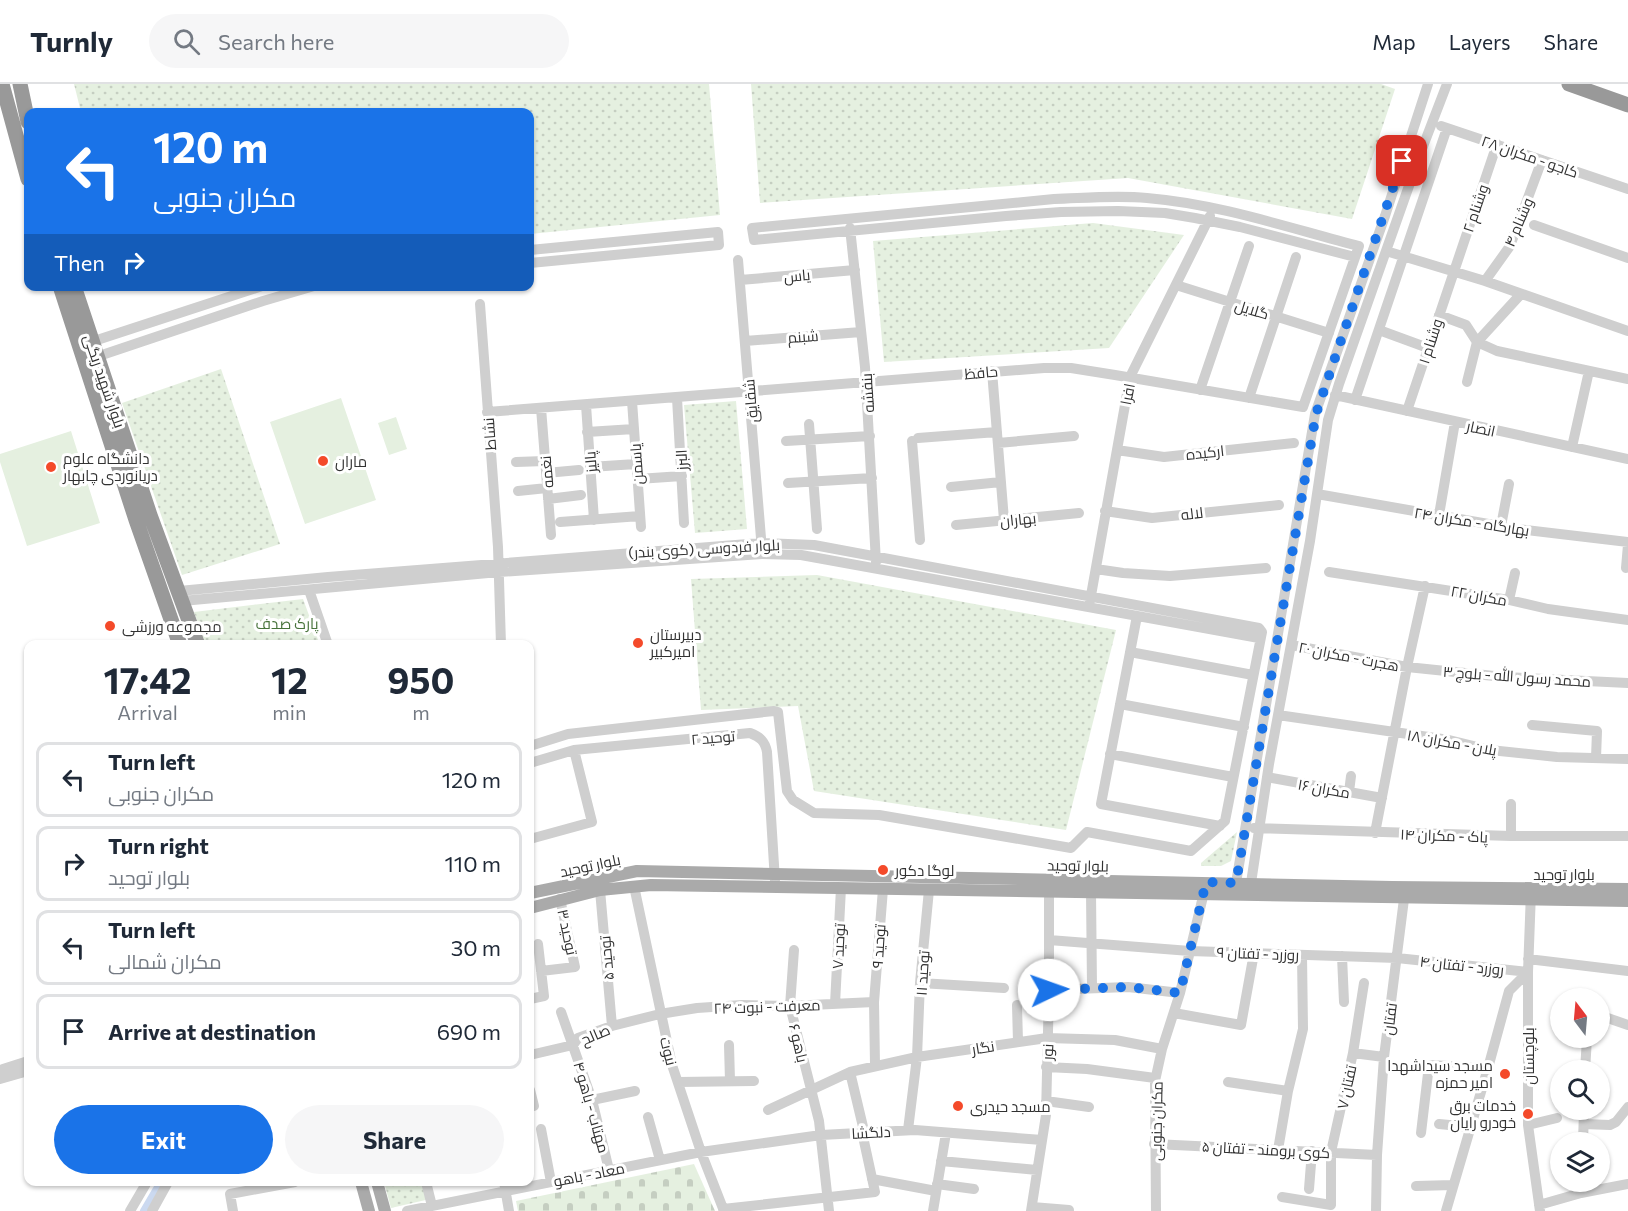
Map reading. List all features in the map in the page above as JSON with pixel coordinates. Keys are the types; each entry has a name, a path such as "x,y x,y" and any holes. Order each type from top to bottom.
{"highway":[{"path":"2,84 24,165"},
{"path":"20,84 25,108"},
{"path":"1569,84 1628,105"},
{"name":"بلوار شهید ریگی","path":"62,291 136,520 178,640"},
{"name":"بلوار شهید ریگی","path":"76,291 150,515 187,596 197,640"}],"main road":[{"name":"بلوار توحید","path":"534,892 637,871 1205,888 1242,895 1404,899 1628,890"},
{"name":"بلوار توحید","path":"534,907 600,890 634,886 1091,892 1205,888 1251,883 1628,901"},
{"path":"362,1186 369,1211"},
{"path":"378,1186 385,1211"}],"street":[{"path":"1428,84 1316,414 1236,883 1242,895 1251,883 1328,420 1422,149 1448,84"},
{"name":"کاجو - مکران ۲۸","path":"1432,122 1628,189"},
{"path":"1355,400 1447,128"},
{"path":"1407,144 1422,149"},
{"name":"وشنام ۲","path":"1454,271 1497,144"},
{"name":"وشنام ۴","path":"1485,281 1509,246 1542,160"},
{"path":"1147,198 1215,208 1357,252 1165,213 1118,211 1061,212 754,240 752,228 1054,199 1147,198"},
{"name":"افرا","path":"1090,602 1130,377 1215,208"},
{"name":"بنفشه","path":"849,219 866,383 876,568"},
{"path":"1534,225 1628,258"},
{"path":"534,250 718,232 719,245 534,263"},
{"path":"606,243 606,255"},
{"path":"1200,390 1250,246"},
{"path":"1386,251 1485,281 1628,331"},
{"name":"حافظ","path":"487,411 866,383 1026,368 1071,368 1303,407 1357,252"},
{"path":"1249,398 1296,257"},
{"name":"شقایق","path":"738,260 762,548"},
{"name":"یاس","path":"740,280 855,270"},
{"name":"وشنام ۱","path":"1407,411 1454,271"},
{"name":"گلایل","path":"1176,285 1329,333"},
{"path":"91,342 247,291"},
{"path":"96,357 297,291"},
{"path":"1467,382 1478,342 1521,294"},
{"name":"نشاط","path":"480,304 499,568 501,640"},
{"path":"1438,315 1466,325 1478,342 1497,351 1628,379"},
{"path":"1379,330 1428,348"},
{"name":"شبنم","path":"745,341 861,332"},
{"path":"112,336 116,349"},
{"path":"992,371 1004,520"},
{"path":"1572,447 1589,371"},
{"name":"انصار","path":"1335,395 1628,459"},
{"name":"البرز","path":"677,398 684,523"},
{"name":"یاسمن","path":"594,520 640,521 632,401"},
{"name":"پالیز","path":"586,405 585,469 594,520"},
{"name":"نغمه","path":"541,408 551,535"},
{"path":"1439,516 1455,422"},
{"path":"809,424 817,529"},
{"path":"587,432 634,429"},
{"path":"786,441 870,436"},
{"path":"920,540 915,440 1074,436"},
{"name":"ارکیده","path":"1117,450 1164,457 1294,443"},
{"path":"516,462 545,461"},
{"path":"546,474 636,464"},
{"path":"638,479 682,476"},
{"path":"788,483 872,478"},
{"path":"951,487 1001,482"},
{"path":"1501,526 1509,484"},
{"path":"518,491 581,495"},
{"name":"بهارگاه - مکران ۲۴","path":"1317,494 1501,526 1628,544"},
{"name":"لاله","path":"1105,511 1152,518 1279,505"},
{"name":"بهاران","path":"956,525 1079,513"},
{"path":"560,522 594,520"},
{"path":"1626,568 1628,544"},
{"name":"بلوار فردوسی (کوی بندر)","path":"187,596 285,580 499,568 814,545 1090,602 1137,616 1259,633"},
{"name":"بلوار فردوسی (کوی بندر)","path":"762,548 1090,602 1259,633"},
{"path":"1096,569 1170,576 1266,567"},
{"name":"بلوار فردوسی (کوی بندر)","path":"187,596 309,590 499,568"},
{"name":"مکران ۲۲","path":"1329,572 1509,600 1548,609 1628,620"},
{"path":"1509,600 1515,573"},
{"path":"285,580 285,592"},
{"path":"1375,833 1425,586"},
{"path":"309,590 326,640"},
{"path":"1137,616 1101,804 1220,826"},
{"path":"534,745 568,734 774,711 778,712 787,791 794,800 814,813 879,815 1071,848 1087,832 1191,851 1225,821 1244,727 1259,633"},
{"name":"هجرت - مکران ۲۰","path":"1291,645 1407,667"},
{"path":"1130,652 1253,675"},
{"name":"محمد رسول الله - بلوچ ۳","path":"1407,667 1504,677 1628,683"},
{"path":"1120,704 1244,727"},
{"name":"پلان - مکران ۱۸","path":"1278,715 1449,740 1490,750 1557,757 1628,759"},
{"path":"1533,725 1598,730 1596,758"},
{"name":"توحید ۲","path":"534,762 574,750 750,733 759,737 766,744 767,752 775,887"},
{"path":"534,838 592,822 574,750"},
{"path":"1110,754 1233,777"},
{"path":"1349,792 1351,776"},
{"name":"مکران ۱۶","path":"1267,777 1382,798"},
{"path":"1510,836 1511,804"},
{"name":"پاک - مکران ۱۴","path":"1246,826 1260,829 1375,833 1628,836"},
{"name":"نبوت","path":"634,886 660,1014 678,1082 723,1210"},
{"name":"توحید ۷","path":"835,1004 841,888"},
{"name":"مکران جنوبی","path":"1156,1211 1155,1078 1161,1049 1180,993 1205,888"},
{"name":"توحید ۹","path":"875,1065 874,1002 883,889"},
{"name":"توحید ۵","path":"600,890 612,1026"},
{"name":"توحید ۱۱","path":"908,1130 917,1057 920,983 929,890"},
{"name":"نور","path":"1032,1209 1046,1101 1049,891"},
{"path":"1091,892 1092,988"},
{"name":"بلوچستان","path":"1531,895 1528,959 1528,1125 1540,1208"},
{"name":"توحید ۳","path":"541,971 575,967 560,899"},
{"name":"تفتان","path":"1376,1211 1377,1155 1384,1057 1404,899"},
{"name":"روزرد - تفتان ۹","path":"1049,940 1190,951 1396,958"},
{"path":"534,998 544,996 538,944"},
{"name":"باهو ۶","path":"794,950 790,1006 821,1135 829,1211"},
{"path":"1174,1013 1241,1025 1254,953"},
{"path":"1278,1150 1288,1091 1303,1029 1302,955"},
{"path":"1342,956 1344,1002"},
{"name":"روزرد - تفتان ۴","path":"1396,958 1528,972"},
{"path":"1528,959 1628,971"},
{"path":"1446,1211 1509,991 1528,972"},
{"path":"920,983 1004,988"},
{"path":"1353,1053 1364,983"},
{"path":"1049,990 1143,988 1180,993"},
{"name":"معرفت - نبوت ۲۴","path":"660,1014 697,1008 742,1005 790,1006 874,1002"},
{"path":"1017,1005 1018,1042"},
{"name":"مهتاب - باهو ۴","path":"561,1012 592,1100 609,1170"},
{"name":"صالح","path":"534,1055 573,1045 578,1038 612,1026 660,1014"},
{"path":"1610,1019 1628,1025"},
{"name":"نگار","path":"768,1110 850,1072 917,1057 1047,1038 1115,1040 1161,1049"},
{"path":"729,1045 730,1081"},
{"name":"تفتان ۷","path":"1282,1197 1331,1205 1331,1152 1353,1053 1384,1057"},
{"path":"0,1072 24,1062"},
{"path":"1421,1133 1429,1065 1488,1068"},
{"path":"1046,1067 1088,1069 1155,1078"},
{"path":"0,1079 24,1072"},
{"path":"723,1210 875,1192 850,1072"},
{"path":"678,1082 754,1081"},
{"path":"1228,1082 1288,1091"},
{"path":"592,1100 635,1091"},
{"path":"1046,1101 1089,1107"},
{"path":"1584,1124 1610,1125 1616,1122 1628,1107"},
{"path":"648,1117 660,1160"},
{"path":"1528,1125 1550,1120"},
{"path":"1584,1120 1584,1132"},
{"path":"1439,1124 1470,1127"},
{"path":"541,1130 551,1182"},
{"name":"دلگشا","path":"701,1152 821,1135 908,1130 1042,1140"},
{"path":"933,1211 946,1133"},
{"name":"کوی برومند - تفتان ۵","path":"1154,1144 1377,1155"},
{"path":"1309,1189 1312,1151"},
{"name":"معاد - باهو","path":"534,1184 701,1152"},
{"path":"941,1161 1037,1170"},
{"path":"872,1179 936,1188 974,1189"},
{"path":"1610,1185 1628,1184"},
{"path":"1416,1186 1452,1185"},
{"path":"129,1211 145,1186"},
{"path":"152,1211 166,1186"},
{"path":"233,1211 230,1194 263,1186"},
{"path":"427,1186 432,1206"},
{"path":"505,1187 509,1211"},
{"name":"معاد - باهو","path":"407,1211 432,1206 452,1207 505,1187"},
{"path":"1540,1208 1571,1192"},
{"path":"1032,1209 1069,1210"}],"green space":[{"path":"74,84 709,84 720,215 534,234 534,108 80,108"},
{"path":"751,84 1381,84 1395,89 1352,219 1128,178 760,203"},
{"path":"1093,223 1184,235 1109,348 884,362 873,241"},
{"path":"221,369 280,544 182,575 122,403"},
{"name":"ماران","path":"341,398 376,500 305,524 270,422"},
{"path":"736,401 747,529 695,533 684,405"},
{"path":"396,417 407,449 389,455 378,423"},
{"path":"71,431 100,523 27,546 0,462 0,454"},
{"path":"817,575 1116,630 1066,830 814,791 798,706 701,710 691,579"},
{"name":"پارک صدف","path":"303,599 318,640 204,640 194,612"},
{"path":"1237,832 1231,861 1221,866 1201,866 1201,863"},
{"path":"694,1164 715,1211 518,1211 516,1201"},
{"path":"385,1186 426,1186 430,1199 391,1208"}],"waterway":[{"path":"144,1211 159,1186"}],"place":[{"name":"ماران","path":"323,461"},
{"name":"دانشگاه علوم دریانوردی چابهار","path":"51,467"},
{"name":"مجموعه ورزشی","path":"110,626"},
{"name":"دبیرستان امیرکبیر","path":"638,643"},
{"name":"لوگا دکور","path":"883,870"},
{"name":"مسجد سیداشهدا امیر حمزه","path":"1505,1074"},
{"name":"مسجد حیدری","path":"958,1106"},
{"name":"خدمات برق خودرو رایان","path":"1528,1114"}],"route":[{"path":"1049,990 1128,987 1180,993 1206,882 1236,883 1316,414 1402,161"}]}
